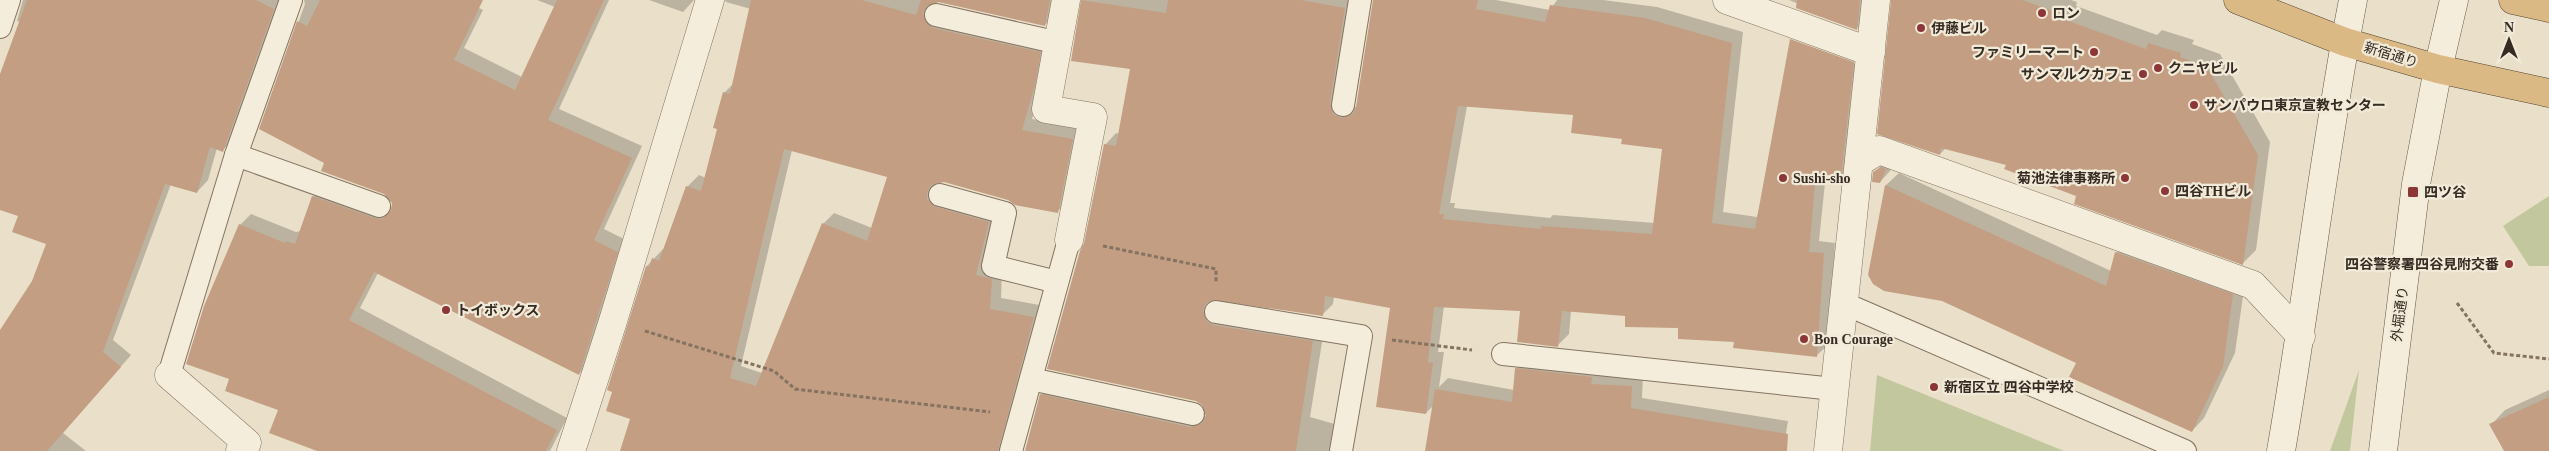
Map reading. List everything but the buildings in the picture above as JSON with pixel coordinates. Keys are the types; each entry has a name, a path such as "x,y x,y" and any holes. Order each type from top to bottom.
{"highway":[{"name":"新宿通り","path":"2238,0 2345,42 2438,69 2549,93"},
{"path":"2513,0 2549,8"}],"street":[{"path":"571,451 613,321 710,0"},
{"path":"1066,0 1046,109 1093,117 1069,240"},
{"path":"1727,0 1871,52"},
{"path":"1828,451 1876,0"},
{"path":"2281,451 2301,336 2320,190 2353,0"},
{"name":"外堀通り","path":"2383,451 2416,184 2438,69 2454,0"},
{"path":"1859,162 1879,150 2253,285 2301,336"},
{"path":"169,375 249,448"}],"lane":[{"path":"0,27 9,0"},
{"path":"169,375 236,155 292,0"},
{"path":"1343,105 1360,0"},
{"path":"936,15 1058,44"},
{"path":"236,155 379,206"},
{"path":"940,195 1005,213 993,266 1058,282"},
{"path":"1011,451 1069,240"},
{"path":"1844,303 2185,451"},
{"path":"1216,312 1361,336 1340,451"},
{"path":"1503,354 1834,389"},
{"path":"1031,378 1193,414"}],"path":[{"path":"1069,240 1216,269 1216,312"},
{"path":"2457,303 2494,353 2549,359"},
{"path":"613,321 774,372 795,389 1021,415"},
{"path":"1361,336 1503,354"}],"green space":[{"path":"2549,196 2549,266 2529,266 2503,226"},
{"path":"2359,370 2350,451 2330,451"},
{"path":"1877,375 2064,451 1870,451"}],"place":[{"name":"ロン","path":"2042,13"},
{"name":"伊藤ビル","path":"1921,28"},
{"name":"ファミリーマート","path":"2094,52"},
{"name":"クニヤビル","path":"2158,68"},
{"name":"サンマルクカフェ","path":"2143,74"},
{"name":"サンパウロ東京宣教センター","path":"2194,105"},
{"name":"Sushi-sho","path":"1783,178"},
{"name":"菊池法律事務所","path":"2125,178"},
{"name":"四谷THビル","path":"2165,191"},
{"name":"四ツ谷","path":"2413,192"},
{"name":"四谷警察署四谷見附交番","path":"2509,264"},
{"name":"トイボックス","path":"446,310"},
{"name":"Bon Courage","path":"1804,339"},
{"name":"新宿区立 四谷中学校","path":"1934,387"}]}
